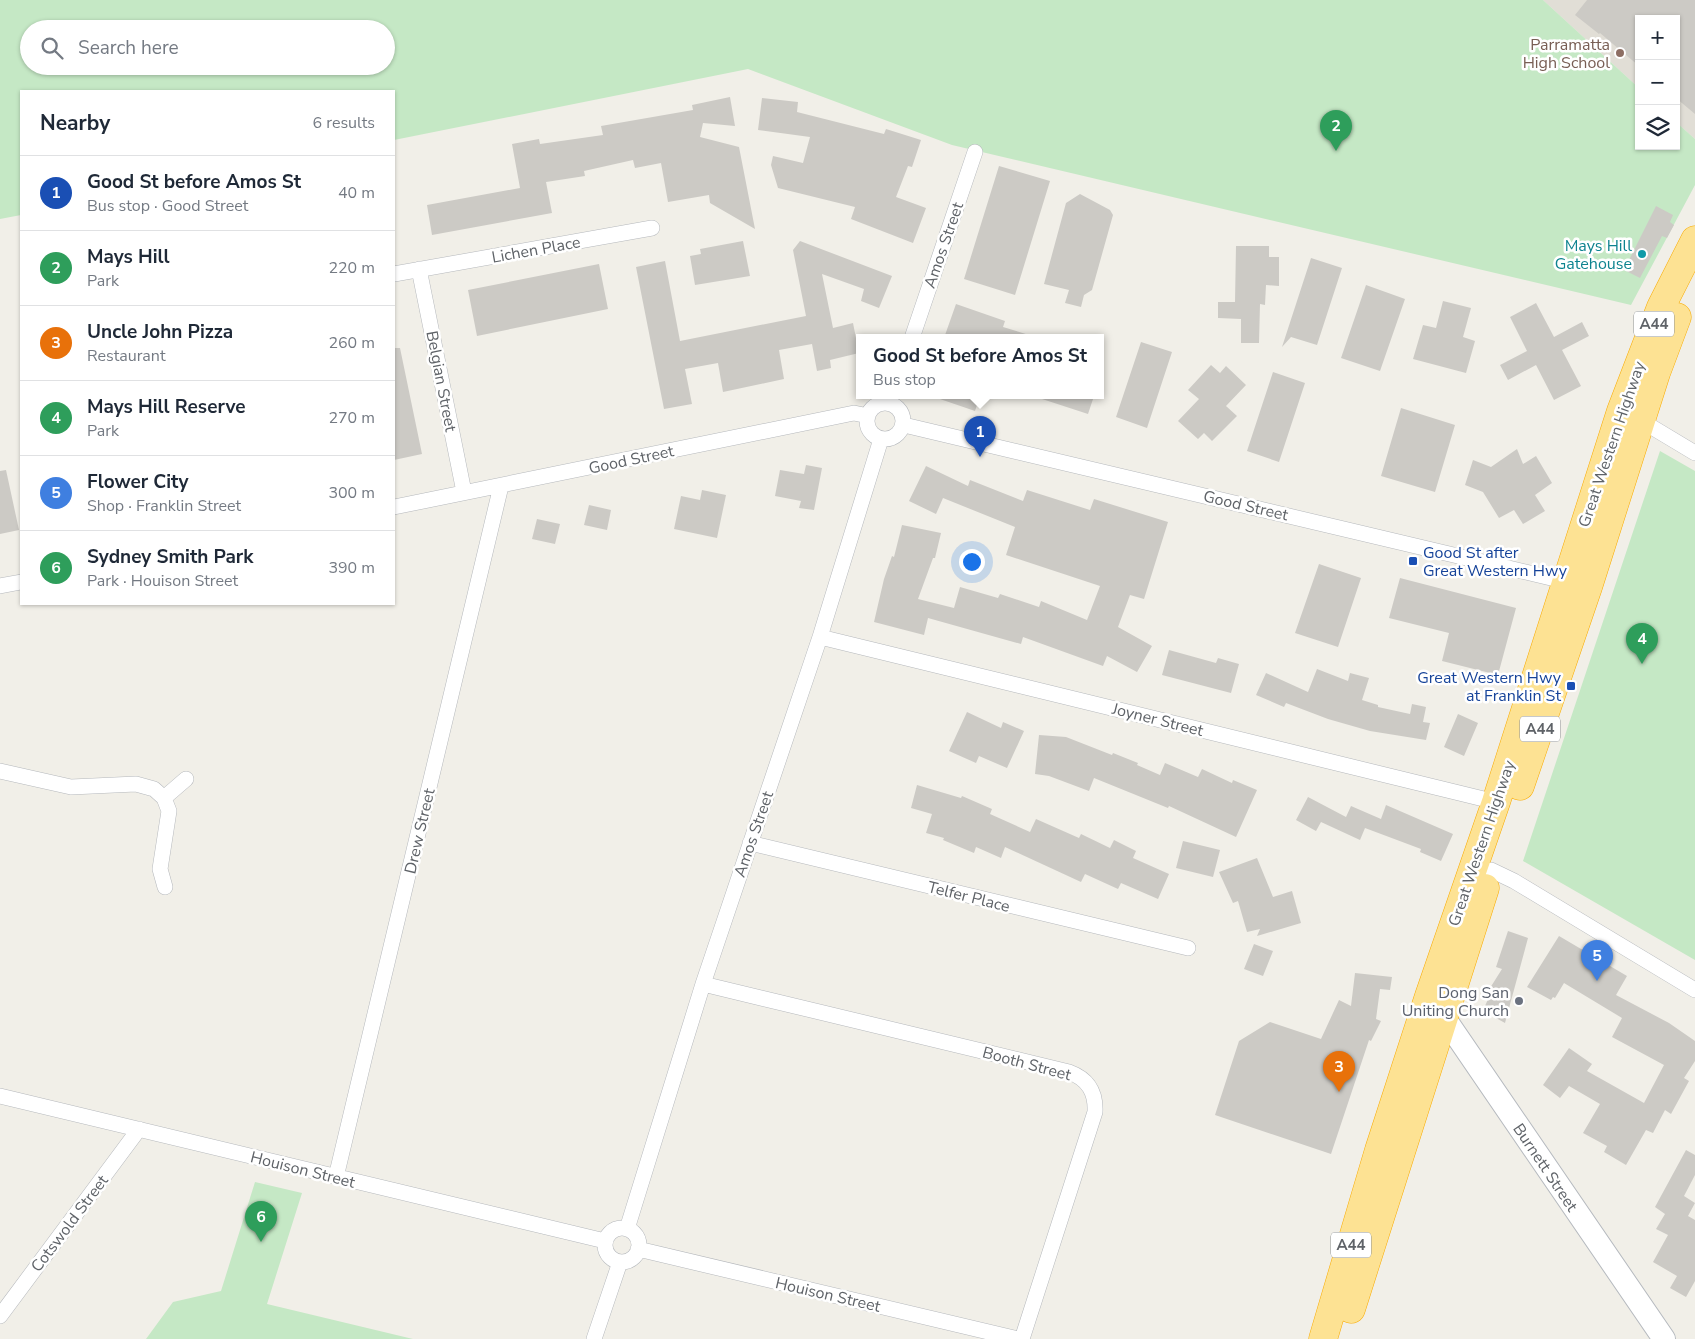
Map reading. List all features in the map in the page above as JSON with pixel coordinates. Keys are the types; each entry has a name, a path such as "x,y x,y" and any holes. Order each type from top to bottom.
{"highway":[{"name":"Great Western Highway","path":"1342,1339 1491,870 1577,584 1640,358 1661,308 1695,240"},
{"name":"Great Western Highway","path":"1323,1339 1379,1150 1429,996 1496,802 1640,420 1674,324 1695,280"}],"main road":[{"name":"Burnett Street","path":"1429,996 1664,1339"}],"street":[{"name":"Amos Street","path":"913,334 975,152"},
{"name":"Lichen Place","path":"395,274 652,228"},
{"name":"Belgian Street","path":"419,269 464,492"},
{"path":"894,400 901,411 904,425 895,436 881,439 869,430 868,416 876,405 894,400"},
{"name":"Good Street","path":"395,507 854,413 868,416"},
{"path":"1640,420 1695,453"},
{"name":"Good Street","path":"904,425 1577,584"},
{"name":"Amos Street","path":"626,1229 703,984 820,637 881,439"},
{"name":"Drew Street","path":"336,1177 502,486"},
{"path":"0,586 20,582"},
{"name":"Joyner Street","path":"820,637 1496,802"},
{"path":"0,771 71,787 143,784 154,789 164,798 170,817 160,869 165,887"},
{"path":"164,798 186,779"},
{"name":"Telfer Place","path":"750,843 1188,948"},
{"path":"1491,870 1514,881 1695,990"},
{"name":"Booth Street","path":"703,984 1069,1072 1087,1083 1094,1096 1095,1112 1022,1339"},
{"name":"Houison Street","path":"0,1096 605,1242"},
{"name":"Cotswold Street","path":"0,1316 138,1129"},
{"path":"626,1229 635,1235 638,1250 633,1258 620,1262 606,1253 605,1242 616,1230 626,1229"},
{"name":"Houison Street","path":"638,1250 1018,1339"},
{"path":"594,1339 620,1262"}],"shaded area":[{"name":"Parramatta High School","path":"1543,0 1695,0 1695,139 1680,126 1680,15 1635,15 1635,84"}],"green space":[{"path":"0,0 1543,0 1635,84 1635,150 1680,150 1680,126 1695,139 1695,185 1631,305 952,145 748,69 395,140 395,90 20,90 20,215 0,219"},
{"path":"1660,451 1695,471 1695,960 1523,861"},
{"path":"255,1182 302,1193 267,1304 413,1339 146,1339 173,1302 221,1291"}],"building":[{"name":"Parramatta High School","path":"1587,0 1695,0 1695,114 1680,101 1680,15 1635,15 1635,63 1575,15"},
{"path":"730,97 735,126 703,123 700,137 739,147 755,229 710,203 709,195 668,202 661,163 635,168 633,160 584,171 585,176 546,182 552,213 432,235 427,205 520,188 512,144 539,139 540,144 603,135 601,126 693,110 692,105"},
{"path":"762,98 798,102 797,112 884,134 886,129 921,140 912,167 908,166 896,197 926,208 913,243 851,219 855,207 778,188 771,165 773,156 803,163 810,137 758,130"},
{"path":"999,166 1050,181 1015,295 964,279"},
{"path":"1080,194 1110,210 1113,215 1092,290 1084,295 1081,307 1065,303 1069,290 1044,284 1066,203"},
{"name":"Mays Hill Gatehouse","path":"1656,206 1673,215 1670,222 1674,225 1667,238 1662,236 1640,278 1624,270"},
{"path":"743,241 750,276 695,285 690,256 701,254 700,249"},
{"path":"800,241 892,276 879,308 861,301 864,289 822,274 833,328 853,323 856,338 856,354 830,360 831,368 817,371 812,344 779,350 784,379 723,392 718,363 685,369 692,404 664,409 636,267 665,261 680,341 806,316 793,250"},
{"path":"1236,246 1269,246 1269,257 1279,257 1279,286 1266,285 1265,305 1260,304 1259,343 1241,343 1241,319 1218,318 1218,302 1235,302"},
{"path":"1311,258 1342,268 1317,345 1291,337 1282,347"},
{"path":"599,264 608,309 477,336 468,290"},
{"path":"1366,285 1405,299 1380,371 1341,358"},
{"path":"1443,301 1471,308 1463,337 1475,341 1466,373 1413,359 1423,325 1436,328"},
{"path":"1536,303 1554,337 1582,322 1589,336 1562,350 1581,386 1554,400 1536,365 1508,380 1500,365 1527,351 1510,317"},
{"path":"956,304 1005,321 1003,327 1026,334 945,334"},
{"path":"1141,342 1172,352 1147,428 1116,417"},
{"path":"395,348 400,348 422,454 395,460"},
{"path":"1211,365 1220,373 1226,366 1246,385 1226,406 1237,416 1212,441 1204,433 1198,439 1178,421 1199,399 1188,390"},
{"path":"1273,372 1305,383 1279,462 1247,451"},
{"path":"940,399 979,399 975,411"},
{"path":"1042,399 1093,399 1088,414"},
{"path":"1401,408 1455,425 1435,492 1381,476"},
{"path":"1517,449 1523,464 1536,456 1552,483 1535,495 1545,511 1523,524 1514,510 1499,518 1483,492 1465,485 1473,460 1491,467"},
{"path":"806,465 822,468 814,510 799,508 801,501 775,496 780,470 804,474"},
{"path":"926,466 968,486 970,480 1023,501 1027,490 1090,510 1094,499 1168,522 1144,599 1130,595 1118,627 1152,646 1137,672 1107,656 1103,666 1023,637 1021,644 928,618 924,635 874,622 884,579 892,556 894,557 902,525 941,533 935,558 933,558 918,599 954,608 960,587 998,598 1000,594 1039,607 1041,601 1087,620 1100,586 1006,555 1015,527 943,498 936,514 909,501"},
{"path":"6,470 19,530 0,534 0,471"},
{"path":"702,490 726,495 717,538 674,529 681,496 700,500"},
{"path":"589,505 611,510 607,530 584,525"},
{"path":"537,519 560,524 555,544 532,539"},
{"path":"1319,564 1361,578 1338,647 1295,633"},
{"path":"1400,578 1516,608 1498,675 1442,661 1449,633 1389,618"},
{"path":"1169,650 1216,663 1218,658 1239,664 1231,693 1162,675"},
{"path":"1317,669 1348,681 1350,673 1369,678 1362,700 1378,705 1378,707 1410,714 1412,704 1426,707 1423,722 1430,723 1426,740 1370,731 1328,719 1286,703 1284,707 1256,695 1266,673 1308,692"},
{"path":"967,712 1001,728 1003,722 1024,731 1007,768 979,756 976,763 949,751"},
{"path":"1458,714 1478,723 1464,756 1444,747"},
{"path":"1039,735 1066,737 1138,763 1137,765 1160,775 1165,763 1198,777 1202,769 1232,783 1233,780 1257,790 1236,837 1169,806 1168,808 1094,778 1089,791 1049,776 1035,774"},
{"path":"917,785 961,798 962,796 992,809 990,814 1030,832 1036,819 1079,838 1081,834 1110,848 1114,840 1136,851 1133,858 1169,874 1158,899 1121,883 1118,889 1085,874 1081,882 1005,847 1001,858 976,847 974,853 943,840 944,838 926,833 932,814 911,808"},
{"path":"1308,797 1346,817 1351,806 1381,819 1386,805 1453,834 1441,861 1420,852 1421,849 1365,828 1360,840 1321,822 1316,831 1296,820"},
{"path":"1183,841 1220,850 1213,877 1176,868"},
{"path":"1257,858 1273,897 1292,891 1301,923 1257,936 1260,929 1247,932 1238,901 1233,903 1219,872"},
{"path":"1508,931 1528,938 1505,1023 1487,1013 1489,1008 1485,1006 1489,997 1485,996 1502,969 1496,967"},
{"path":"1559,936 1627,976 1616,995 1669,1023 1695,1041 1695,1061 1684,1078 1689,1081 1671,1114 1665,1110 1653,1133 1646,1130 1626,1165 1604,1152 1607,1146 1583,1133 1600,1104 1569,1086 1560,1098 1543,1085 1569,1048 1592,1064 1587,1071 1644,1103 1664,1065 1612,1037 1622,1018 1564,983 1555,998 1553,997 1551,1000 1527,987"},
{"path":"1254,944 1273,951 1263,976 1244,969"},
{"path":"1355,973 1392,977 1390,990 1380,989 1376,1019 1381,1021 1371,1041 1369,1040 1331,1154 1215,1115 1239,1041 1270,1022 1321,1039 1339,1000 1351,1006"},
{"path":"1686,1150 1695,1155 1695,1175 1684,1196 1695,1203 1688,1216 1695,1220 1695,1281 1686,1297 1670,1288 1677,1276 1653,1262 1668,1235 1656,1229 1665,1214 1655,1207"}],"place":[{"name":"Parramatta High School","path":"1620,53"},
{"name":"Mays Hill","path":"1336,151"},
{"name":"Mays Hill Gatehouse","path":"1642,254"},
{"name":"Good St before Amos St","path":"980,457"},
{"name":"Good St after Great Western Hwy","path":"1413,561"},
{"name":"Mays Hill Reserve","path":"1642,664"},
{"name":"Great Western Hwy at Franklin St","path":"1571,686"},
{"name":"Flower City","path":"1597,981"},
{"name":"Dong San Uniting Church","path":"1519,1001"},
{"name":"Uncle John Pizza","path":"1339,1092"},
{"name":"Sydney Smith Park","path":"261,1242"}]}
